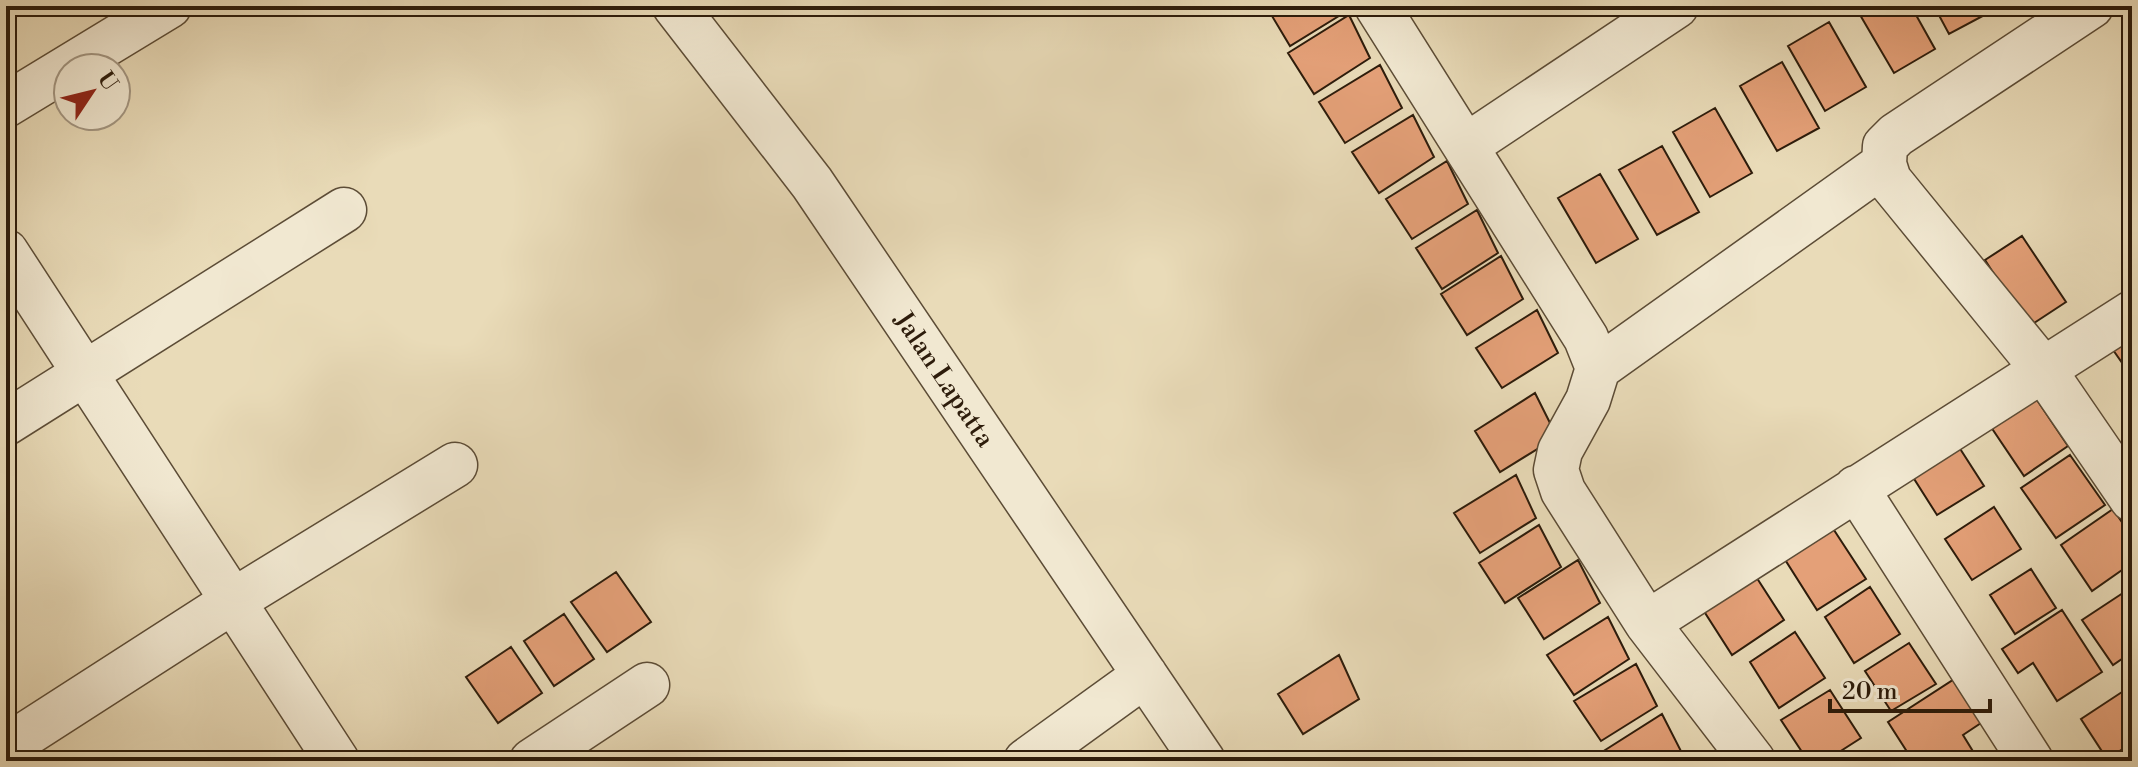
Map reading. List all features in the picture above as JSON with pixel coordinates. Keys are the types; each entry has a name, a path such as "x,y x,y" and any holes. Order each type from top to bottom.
{"street":[{"path":"6,105 169,6"},
{"name":"Jalan Lapatta","path":"675,6 812,183 1203,761"},
{"path":"1377,6 1586,338 1598,368"},
{"path":"1466,146 1676,6"},
{"path":"2091,6 1896,135 1885,146 1884,164 1889,180 2043,369 2132,499"},
{"path":"1753,761 1647,623 1563,491 1556,470 1560,451 1588,400 1598,368 1884,164"},
{"path":"6,423 344,210"},
{"path":"6,252 337,761"},
{"path":"1647,623 2132,313"},
{"path":"6,747 233,601 455,465"},
{"path":"1856,488 2031,761"},
{"path":"1026,761 1145,675"},
{"path":"532,761 647,685"}],"building":[{"path":"1266,6 1344,6 1347,11 1290,46"},
{"path":"1911,6 1935,49 1894,73 1856,8"},
{"path":"1934,6 1989,6 1992,11 1949,34"},
{"path":"1349,15 1370,58 1314,94 1288,53"},
{"path":"1829,22 1866,87 1825,111 1788,46"},
{"path":"1782,62 1819,128 1777,151 1740,86"},
{"path":"1380,65 1402,108 1345,143 1319,102"},
{"path":"1715,108 1752,173 1710,197 1673,132"},
{"path":"1413,115 1434,157 1379,193 1352,152"},
{"path":"1662,146 1699,212 1657,235 1619,170"},
{"path":"1447,161 1468,204 1412,239 1386,199"},
{"path":"1600,174 1638,239 1596,263 1558,198"},
{"path":"1477,210 1498,253 1442,289 1416,248"},
{"path":"2022,236 2066,302 2028,327 1985,260"},
{"path":"1501,256 1523,299 1467,335 1441,294"},
{"path":"1537,310 1558,353 1502,388 1476,348"},
{"path":"2132,332 2132,377 2111,347"},
{"path":"1535,393 1557,437 1500,472 1475,431"},
{"path":"2035,397 2068,446 2024,476 1991,427"},
{"path":"1957,444 1984,486 1937,515 1911,474"},
{"path":"2070,455 2105,505 2056,538 2021,488"},
{"path":"1516,475 1536,518 1480,553 1454,513"},
{"path":"1994,507 2021,549 1972,580 1945,539"},
{"path":"2113,509 2132,537 2132,563 2092,591 2061,545"},
{"path":"1539,525 1561,567 1505,603 1479,563"},
{"path":"1832,527 1866,579 1817,610 1784,558"},
{"path":"1578,560 1600,603 1544,639 1518,598"},
{"path":"2031,569 2056,608 2015,634 1990,595"},
{"path":"616,572 651,622 607,652 571,602"},
{"path":"1753,572 1784,620 1732,655 1700,605"},
{"path":"1870,587 1900,634 1854,663 1825,617"},
{"path":"2132,587 2132,652 2113,665 2082,620"},
{"path":"2062,610 2102,672 2057,701 2033,663 2018,673 2002,649"},
{"path":"564,614 594,659 554,686 524,641"},
{"path":"1608,617 1629,659 1574,695 1547,655"},
{"path":"1795,632 1825,678 1779,708 1750,662"},
{"path":"1909,643 1936,684 1891,711 1865,671"},
{"path":"511,647 542,693 498,723 466,677"},
{"path":"1339,655 1359,699 1303,734 1278,694"},
{"path":"1636,664 1657,706 1601,741 1574,701"},
{"path":"1956,678 1984,721 1963,735 1974,753 1962,761 1913,761 1888,722"},
{"path":"1830,690 1861,738 1825,761 1808,761 1781,720"},
{"path":"2125,690 2132,700 2132,743 2107,759 2081,719"},
{"path":"1662,714 1684,757 1677,761 1607,761 1602,752"}]}
